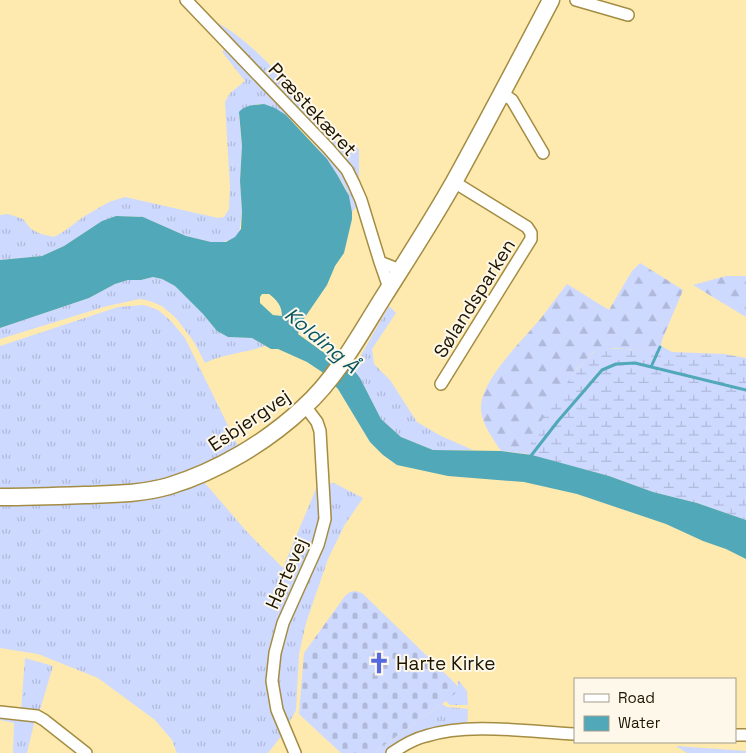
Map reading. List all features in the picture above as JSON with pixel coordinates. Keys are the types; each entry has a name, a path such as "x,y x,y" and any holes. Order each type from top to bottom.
{"main road":[{"name":"Esbjergvej","path":"0,497 118,494 147,492 168,487 206,472 245,451 286,424 306,406 326,385 346,356 454,182 551,0"}],"street":[{"name":"Præstekæret","path":"186,0 328,148 346,170 361,200 389,288"},
{"path":"576,0 628,14"},
{"path":"502,94 512,100 543,153"},
{"name":"Sølandsparken","path":"441,384 531,239 531,233 527,227 454,182"},
{"path":"380,262 400,270"},
{"name":"Hartevej","path":"295,753 277,710 272,681 275,653 282,623 318,545 325,519 320,431 317,422 306,406"},
{"path":"0,712 37,716 86,753"},
{"path":"392,753 405,744 439,732 471,730 574,734"}],"green space":[{"path":"216,22 250,46 282,77 338,144 349,144 359,149 359,179 330,143"},
{"path":"223,46 339,167 357,206 352,212 349,196 344,185 323,154 309,138 295,123 280,112 266,105 254,105 239,116 242,146 240,181 242,211 239,234 231,240 218,243 211,242 186,236 143,217 116,216 102,221 64,246 42,256 0,260 0,215 8,214 23,219 31,229 54,237 109,202 125,197 218,218 224,217 229,209 230,187 225,102 230,93 245,81 223,53"},
{"path":"640,263 683,290 661,346 639,350 614,348 593,352 577,369 537,430 527,454 501,451 486,426 481,410 482,399 487,386 504,361 567,284 609,310 632,271"},
{"path":"726,276 746,276 746,317 693,285"},
{"path":"153,277 162,279 175,286 217,331 228,337 252,338 265,346 205,363 194,342 176,318 162,306 140,299 107,306 0,339 0,328 89,298 115,284 128,280 141,280"},
{"path":"144,305 158,310 171,321 185,338 238,446 176,477 142,487 0,491 0,346 118,307"},
{"path":"389,306 396,313 372,349 374,364 390,380 417,422 441,436 473,450 433,450 401,437 381,419 360,378 353,369"},
{"path":"661,346 672,352 724,354 746,358 746,520 697,503 653,492 609,476 527,454 537,429 548,411 565,385 592,354 598,350 605,349 642,349"},
{"path":"204,482 248,533 283,568 318,484 334,483 363,498 344,526 328,559 306,623 299,654 296,710 283,734 268,753 177,753 172,740 155,720 98,678 38,654 0,648 0,506 123,502 167,496"},
{"path":"355,591 362,593 458,686 457,692 449,699 373,753 341,753 299,714 304,653 345,596"},
{"path":"25,658 53,666 39,713 21,710"},
{"path":"458,680 467,691 468,705 450,705 446,701 458,689"},
{"path":"442,704 447,707 468,709 467,726 411,736 385,753 373,753"},
{"path":"0,715 35,719 27,753 13,753 14,723 0,720"},
{"path":"676,746 746,751 746,753 687,753"}],"water":[{"path":"264,104 286,115 327,159 349,196 352,212 344,253 335,266 327,285 301,323 298,334 323,352 353,369 360,378 381,419 401,437 433,450 501,451 532,455 609,476 653,492 697,503 746,520 746,559 666,524 577,494 524,482 448,476 397,465 370,442 338,389 322,372 307,362 278,349 271,349 252,338 228,337 217,331 175,286 162,279 153,277 141,280 128,280 115,284 89,298 0,328 0,260 42,256 64,246 102,221 116,216 143,217 186,236 211,242 226,242 235,237 241,229 242,211 240,181 242,146 239,112 247,107","holes":["262,294 269,294 281,309 282,316 273,315 260,303"]}],"waterway":[{"path":"651,367 660,347"},
{"path":"530,457 602,370 616,364 635,363 746,390"}],"place":[{"name":"Harte Kirke","path":"379,663"}],"water label":[{"name":"Kolding Å","path":"322,340"}]}
